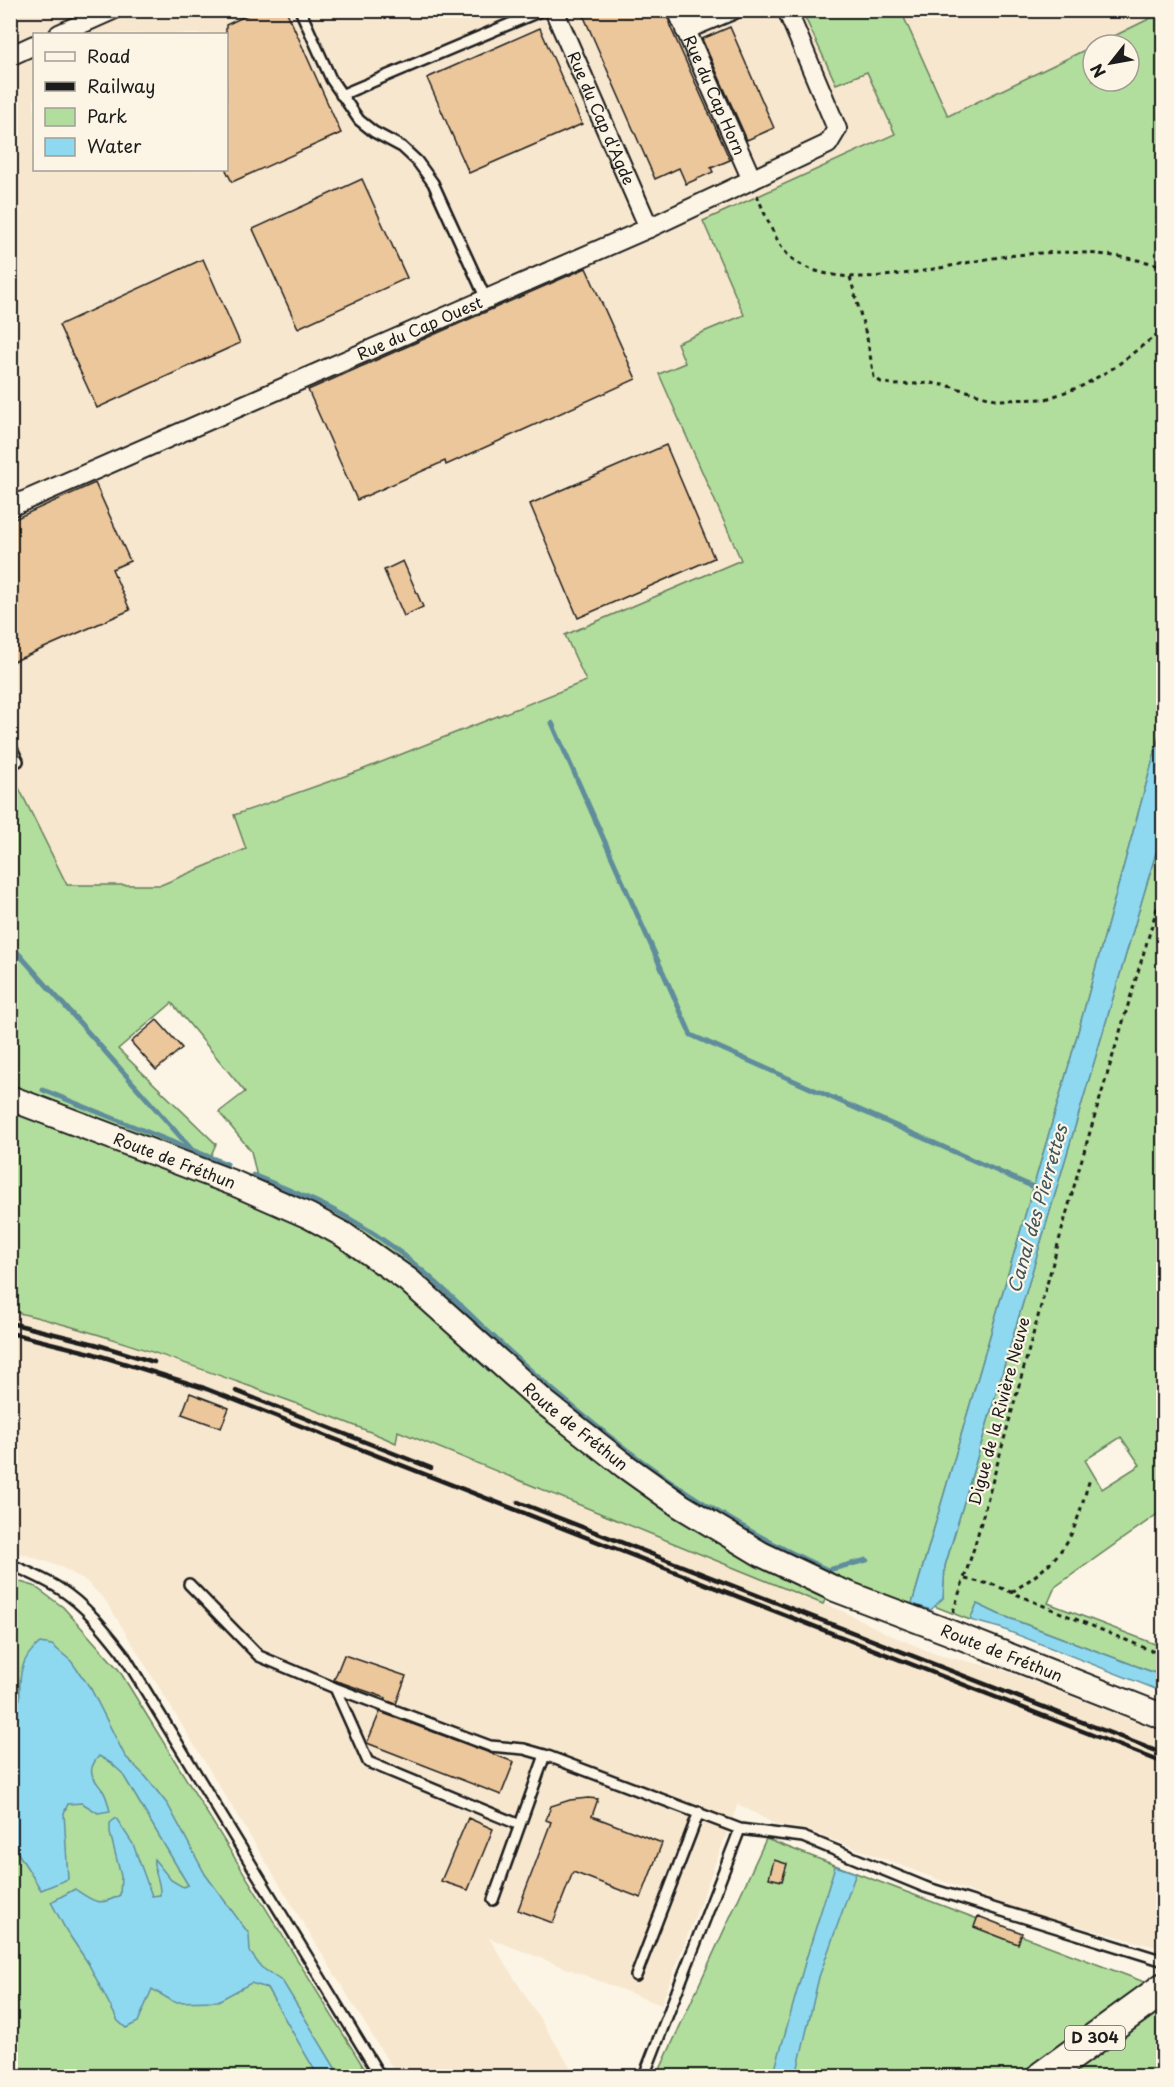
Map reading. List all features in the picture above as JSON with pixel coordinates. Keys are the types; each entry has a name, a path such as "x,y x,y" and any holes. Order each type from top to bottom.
{"main road":[{"name":"D 304","path":"1043,2076 1155,1994"}],"street":[{"path":"61,33 113,10"},
{"name":"Rue du Cap d'Agde","path":"554,10 649,228"},
{"name":"Rue du Cap Horn","path":"676,10 752,180"},
{"path":"685,30 733,10"},
{"name":"Rue du Cap Ouest","path":"10,507 649,228 828,144 837,129 787,10"},
{"path":"10,56 33,45"},
{"name":"Route de Fréthun","path":"10,1098 236,1184 309,1216 344,1235 408,1280 545,1403 661,1493 720,1532 770,1559 835,1589 1164,1718"}],"lane":[{"path":"300,10 331,79 359,120 374,132 402,147 433,183 486,299"},
{"path":"341,95 543,10"},
{"path":"10,745 18,761"},
{"path":"10,1564 44,1580 69,1596 94,1618 122,1652 380,2076"},
{"path":"189,1584 259,1656 335,1688 490,1746 524,1749 545,1755 740,1829 803,1837 925,1887 1164,1961"},
{"path":"335,1688 368,1762 520,1825"},
{"path":"493,1900 545,1755"},
{"path":"636,1976 699,1812"},
{"path":"644,2076 740,1829"}],"path":[{"path":"752,180 766,218 788,255 814,271 850,277 919,272 990,258 1044,252 1125,257 1164,266"},
{"path":"850,277 874,377 881,382 895,385 932,383 999,400 1046,399 1082,386 1115,367 1164,329"},
{"name":"Digue de la Rivière Neuve","path":"938,1628 965,1579 1078,1173 1164,885"},
{"path":"1012,1592 1038,1574 1062,1549 1073,1528 1090,1479"},
{"path":"965,1579 994,1585 1164,1656"}],"shaded area":[{"path":"1163,10 1164,12 1120,33 1081,33 1081,52 948,116 901,11"},
{"path":"11,11 802,11 835,84 867,71 895,134 704,221 744,315 677,342 685,363 659,374 741,560 566,635 586,681 359,771 234,814 246,849 161,885 67,885 13,776 11,777"},
{"path":"11,1289 354,1413 843,1611 890,1635 938,1655 998,1668 1163,1732 1163,1949 1019,1910 804,1829 776,1825 738,1804 661,2005 489,1938 576,2076 397,2076 106,1601 86,1581 59,1566 11,1550"}],"green space":[{"path":"802,11 901,11 948,116 1081,52 1081,93 1141,93 1141,33 1120,33 1163,12 1163,723 1070,1061 912,1604 835,1582 823,1604 398,1431 396,1443 322,1413 159,1354 101,1335 11,1311 11,777 13,776 67,885 161,885 246,849 234,815 359,771 586,681 565,635 741,560 659,374 685,363 677,343 744,315 703,221 895,134 867,72 836,84","holes":["172,1003 245,1092 219,1112 251,1151 259,1186 208,1162 216,1144 118,1049"]},
{"path":"1163,829 1163,1510 1055,1587 1048,1603 1163,1647 1163,1676 977,1604 970,1620 934,1606 943,1598 945,1566","holes":["1121,1437 1140,1465 1102,1489 1085,1460"]},
{"path":"10,1579 34,1586 63,1607 119,1670 369,2076 11,2076"},
{"path":"766,1839 1147,1983 1025,2076 657,2076"},
{"path":"1163,2007 1163,2076 1068,2076"}],"water":[{"name":"Canal des Pierrettes","path":"1163,723 1163,829 945,1566 943,1598 931,1610 912,1604 1070,1061"},
{"path":"977,1604 1163,1676 1163,1692 1000,1628 970,1620"},
{"path":"40,1643 52,1645 71,1661 91,1689 125,1756 146,1777 168,1805 205,1874 249,1934 250,1952 261,1967 283,1982 340,2076 318,2076 267,1988 251,1983 218,2001 174,2002 152,1989 138,2022 126,2028 118,2021 88,1963 51,1902 75,1889 87,1897 102,1902 120,1895 121,1876 110,1833 110,1823 116,1818 133,1844 152,1896 160,1895 154,1859 171,1880 183,1887 188,1885 122,1773 99,1756 91,1770 104,1793 110,1811 98,1813 82,1803 68,1804 64,1813 68,1879 41,1890 11,1842 10,1791 13,1783 10,1778 11,1703 20,1699 22,1668 28,1655"},
{"path":"835,1866 856,1873 819,1977 796,2076 773,2076 806,1959"}],"building":[{"path":"258,10 286,10 341,133 232,182 226,171 228,33 226,33 226,25"},
{"path":"581,10 666,10 670,26 730,160 711,168 713,172 686,184 679,168 655,179"},
{"path":"730,27 774,128 747,140 702,39"},
{"path":"540,28 582,124 469,173 427,78"},
{"path":"362,179 407,278 298,328 253,229"},
{"path":"203,259 240,343 97,408 59,325"},
{"path":"586,268 636,379 446,465 445,461 357,500 308,390"},
{"path":"666,445 714,558 578,618 530,504"},
{"path":"95,483 130,561 112,569 130,610 10,663 10,521"},
{"path":"403,561 423,607 404,616 384,570"},
{"path":"157,1020 182,1048 156,1070 131,1042"},
{"path":"190,1393 229,1408 221,1428 182,1414"},
{"path":"344,1655 406,1676 396,1704 385,1700 386,1698 334,1680"},
{"path":"380,1712 514,1762 501,1795 367,1743"},
{"path":"598,1799 592,1816 662,1843 641,1898 573,1872 553,1923 518,1910 551,1822 546,1820 551,1806 570,1800"},
{"path":"468,1818 493,1829 468,1890 441,1881"},
{"path":"774,1860 787,1864 782,1881 769,1878"},
{"path":"978,1916 1022,1933 1018,1944 974,1927"}],"waterway":[{"name":"Canal des Pierrettes","path":"552,723 691,1035 1038,1189"},
{"path":"10,944 193,1151"},
{"path":"43,1090 227,1164"},
{"path":"253,1175 334,1210 393,1247 439,1285 573,1407 632,1454 695,1498 760,1536 828,1570 867,1560"},
{"path":"468,1350 490,1370"}],"railway":[{"path":"10,1323 95,1344 154,1362"},
{"path":"10,1333 91,1353 204,1388 1164,1763"},
{"path":"236,1391 431,1468"},
{"path":"518,1502 1164,1754"}]}
